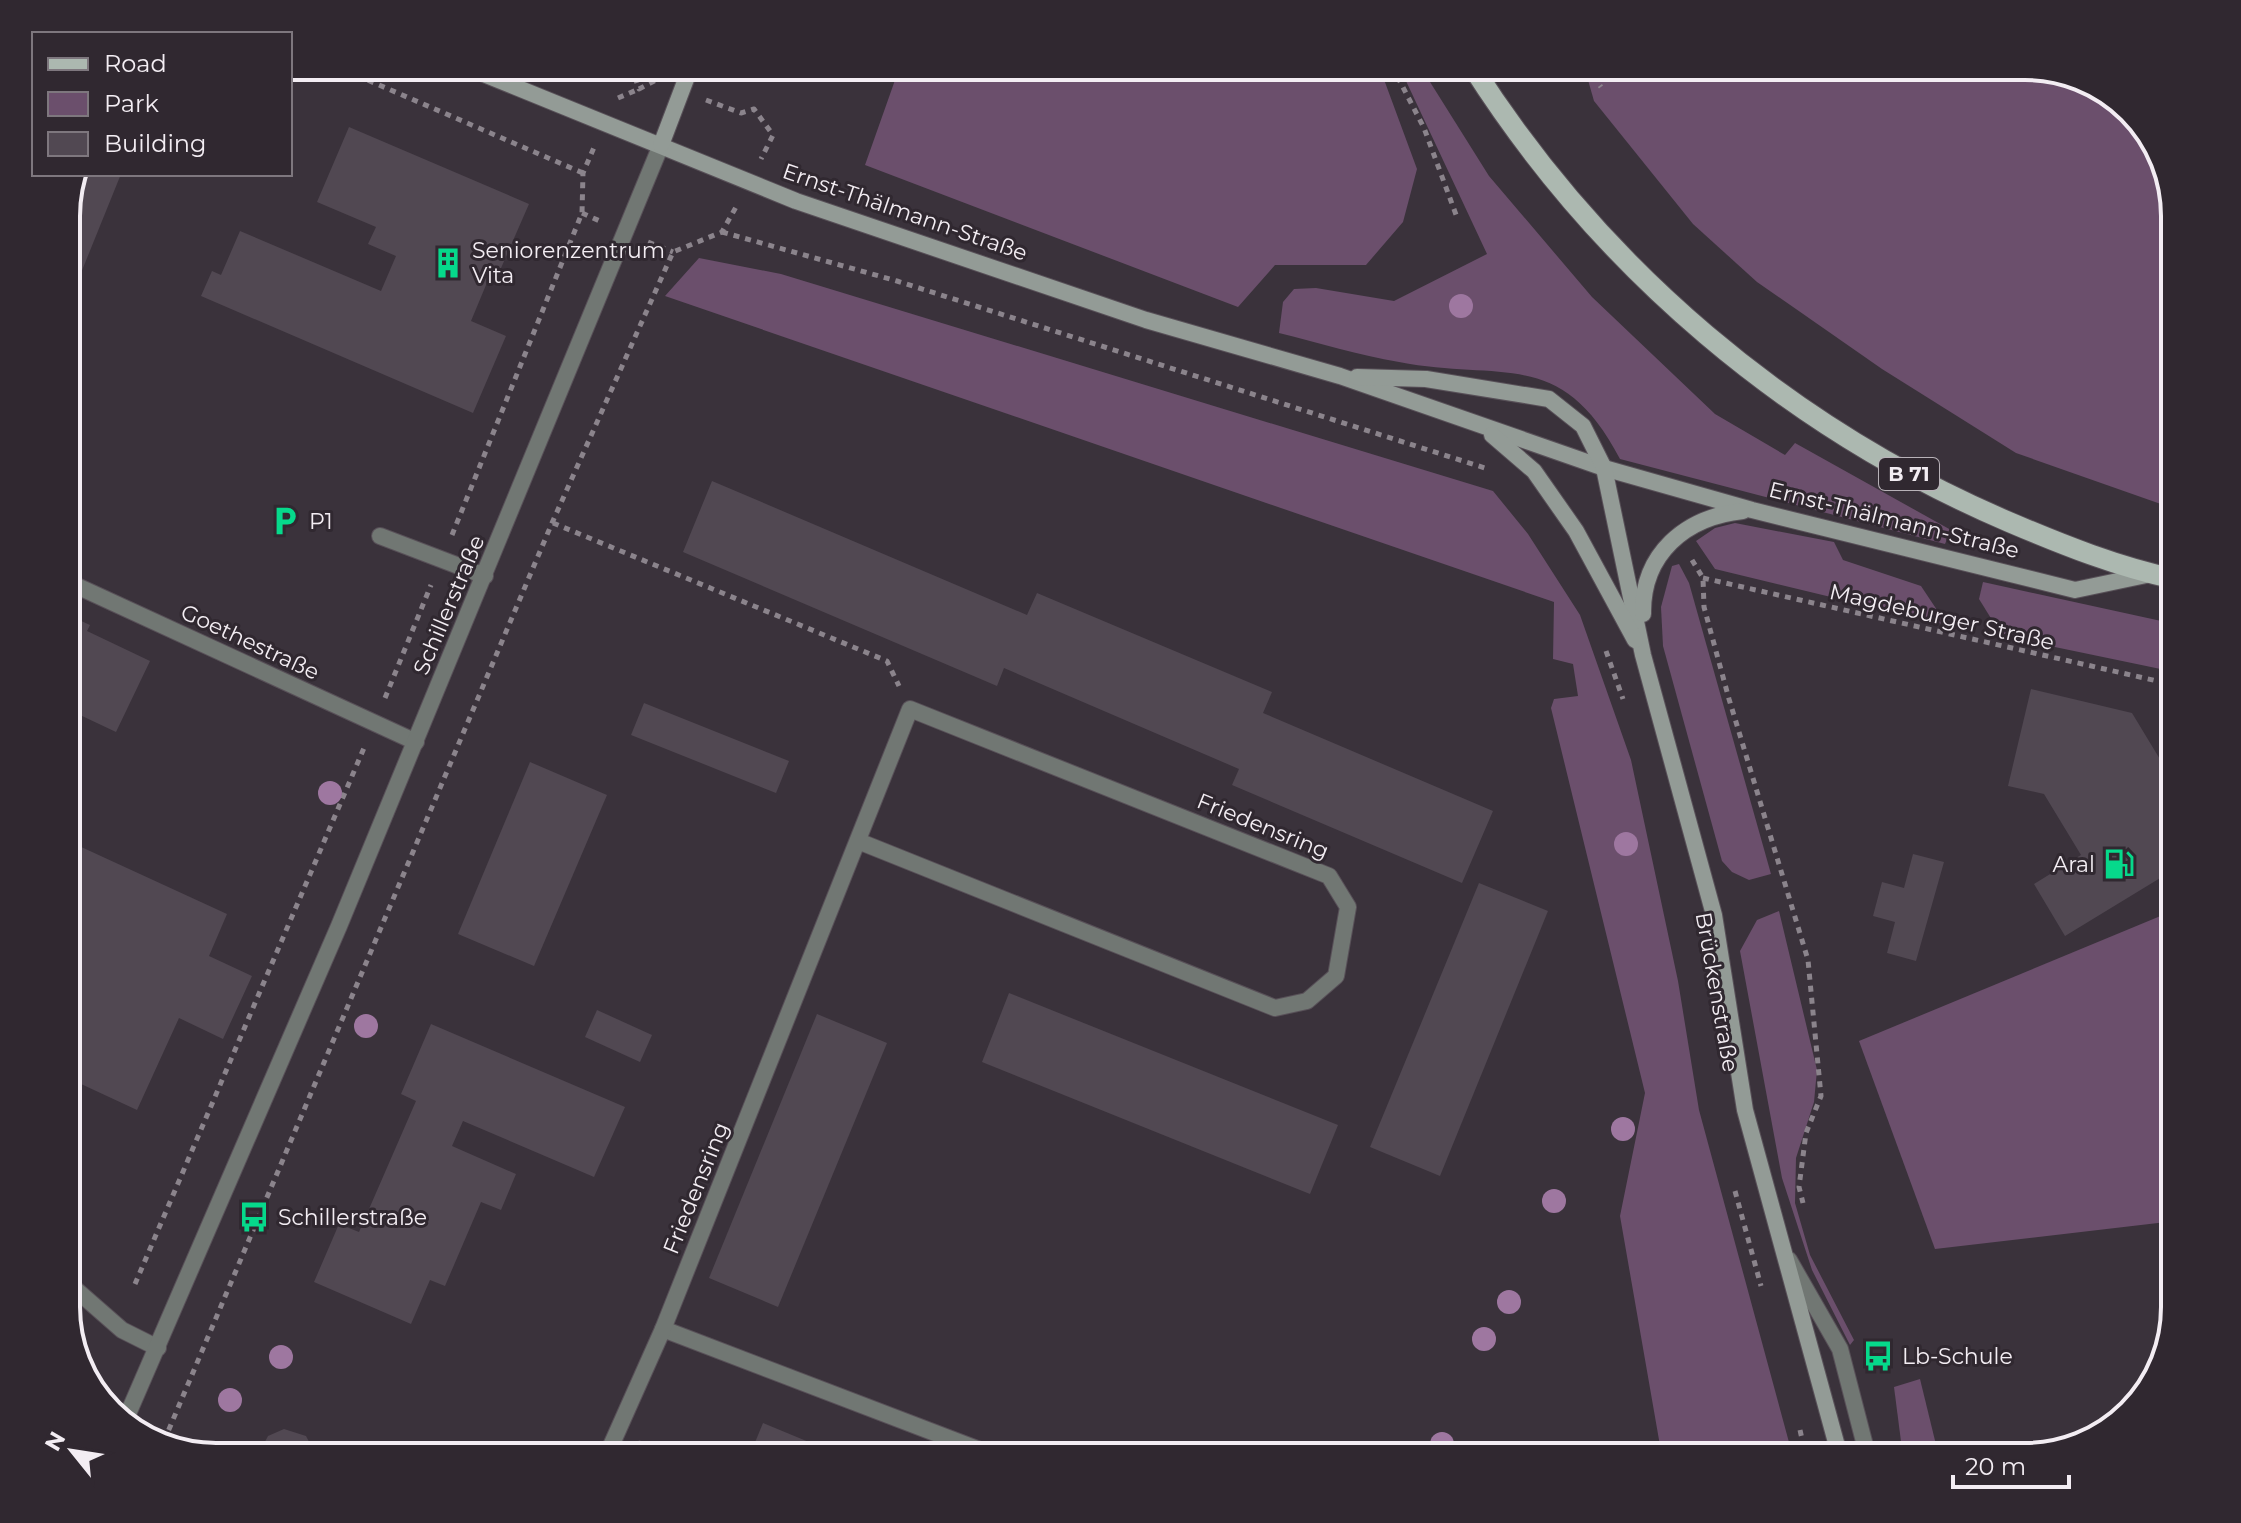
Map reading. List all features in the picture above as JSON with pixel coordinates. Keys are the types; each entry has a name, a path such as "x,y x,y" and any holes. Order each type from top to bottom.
{"main road":[{"name":"Ernst-Thälmann-Straße","path":"499,80 796,201 1146,320 1340,376 1604,468 1752,510 2075,590 2151,574 2161,576"},
{"name":"Schillerstraße","path":"661,145 686,80"},
{"name":"B 71","path":"1482,80 1532,153 1607,240 1694,325 1772,388 1869,453 1927,484 2049,539 2151,574"},
{"name":"Ernst-Thälmann-Straße","path":"1340,376 1426,379 1549,399 1583,426 1604,468"},
{"name":"Brückenstraße","path":"1485,429 1534,471 1543,483 1576,531 1643,655"},
{"name":"Brückenstraße","path":"1604,468 1643,655 1714,915 1745,1110 1836,1443"},
{"path":"1643,655 1642,589 1653,563 1678,536 1705,518 1752,510"}],"street":[{"name":"Schillerstraße","path":"130,1411 416,742 661,145"},
{"path":"380,536 485,576"},
{"name":"Goethestraße","path":"80,588 416,742"},
{"name":"Friedensring","path":"612,1443 663,1329 910,709 1329,876 1348,907 1336,976 1307,1001 1275,1008 858,841"},
{"path":"1782,1248 1840,1349 1864,1443"},
{"path":"80,1293 122,1330 158,1348"},
{"path":"663,1329 961,1443"}],"path":[{"path":"367,80 583,173 582,213 595,219"},
{"path":"636,80 639,89 656,80"},
{"path":"1399,80 1424,128 1458,220"},
{"path":"1596,80 1601,87"},
{"path":"741,113 754,109 773,135"},
{"path":"167,1434 552,523 673,252 722,232 897,281 1489,469"},
{"path":"552,523 887,661 910,709"},
{"name":"Magdeburger Straße","path":"1805,1213 1799,1187 1804,1147 1821,1096 1808,960 1729,699 1704,607 1703,578 2161,682"},
{"path":"1603,645 1628,713"},
{"path":"1731,1176 1762,1291"},
{"path":"1797,1417 1803,1443"}],"green space":[{"path":"895,80 1384,80 1417,169 1403,222 1366,265 1275,265 1238,307 865,165"},
{"path":"1406,80 1429,80 1489,176 1592,297 1715,414 1785,455 1795,443 1951,530 1945,544 1620,459 1598,423 1575,399 1551,384 1526,376 1399,362 1279,333 1283,302 1294,289 1316,288 1394,301 1487,254"},
{"path":"1588,80 2025,80 2060,85 2100,103 2127,126 2138,141 2147,156 2160,199 2161,504 2016,453 1882,369 1757,282 1693,224 1594,101"},
{"path":"699,258 781,274 1493,491 1528,534 1580,615 1631,760 1678,981 1699,1110 1789,1443 1660,1443 1620,1216 1645,1093 1551,708 1554,699 1578,696 1573,664 1553,659 1554,602 665,296"},
{"path":"1735,523 1834,542 1843,560 1921,586 1947,625 1715,569 1696,541 1715,528"},
{"path":"1679,564 1689,583 1771,874 1749,880 1732,872 1722,861 1663,646 1661,607 1672,566"},
{"path":"1983,582 2161,621 2161,669 2002,636 1979,599"},
{"path":"1779,911 1817,1070 1814,1102 1796,1158 1795,1203 1810,1255 1854,1340 1850,1345 1812,1270 1782,1178 1740,951 1757,920"},
{"path":"2161,916 2161,1223 1935,1249 1859,1041"},
{"path":"1920,1379 1936,1443 1901,1443 1894,1387"}],"building":[{"name":"Seniorenzentrum Vita","path":"349,127 529,204 498,275 491,273 471,321 506,336 473,413 201,296 212,271 221,275 240,231 381,291 396,256 368,244 376,227 317,202"},
{"path":"86,176 120,176 80,275 80,207"},
{"path":"712,481 1027,615 1037,593 1272,692 1263,713 1493,811 1462,883 1232,785 1239,769 1004,668 997,686 683,552"},
{"path":"80,620 90,625 87,631 150,661 116,732 80,715"},
{"path":"2031,689 2132,713 2161,761 2161,878 2065,936 2034,884 2081,855 2044,794 2008,786"},
{"path":"644,703 789,761 776,793 631,735"},
{"path":"530,762 607,795 534,966 458,934"},
{"path":"80,846 227,914 209,956 252,976 223,1039 179,1018 137,1110 80,1084"},
{"path":"1913,854 1944,862 1916,961 1887,953 1895,922 1873,916 1882,882 1904,888"},
{"path":"1479,883 1548,911 1440,1176 1370,1147"},
{"path":"1009,993 1338,1125 1310,1194 982,1062"},
{"path":"597,1010 652,1035 640,1062 585,1037"},
{"path":"817,1014 887,1043 778,1307 709,1278"},
{"path":"431,1024 625,1107 594,1177 463,1121 452,1146 516,1174 501,1210 481,1202 445,1286 430,1280 411,1324 314,1282 339,1224 359,1232 416,1101 401,1094"},
{"path":"763,1423 811,1443 755,1443"},
{"path":"284,1429 306,1436 310,1443 264,1443 268,1436"}],"place":[{"name":"Seniorenzentrum Vita","path":"448,263"},
{"name":"P1","path":"285,521"},
{"name":"Aral","path":"2119,864"},
{"name":"Schillerstraße","path":"254,1217"},
{"name":"Lb-Schule","path":"1878,1356"}]}
